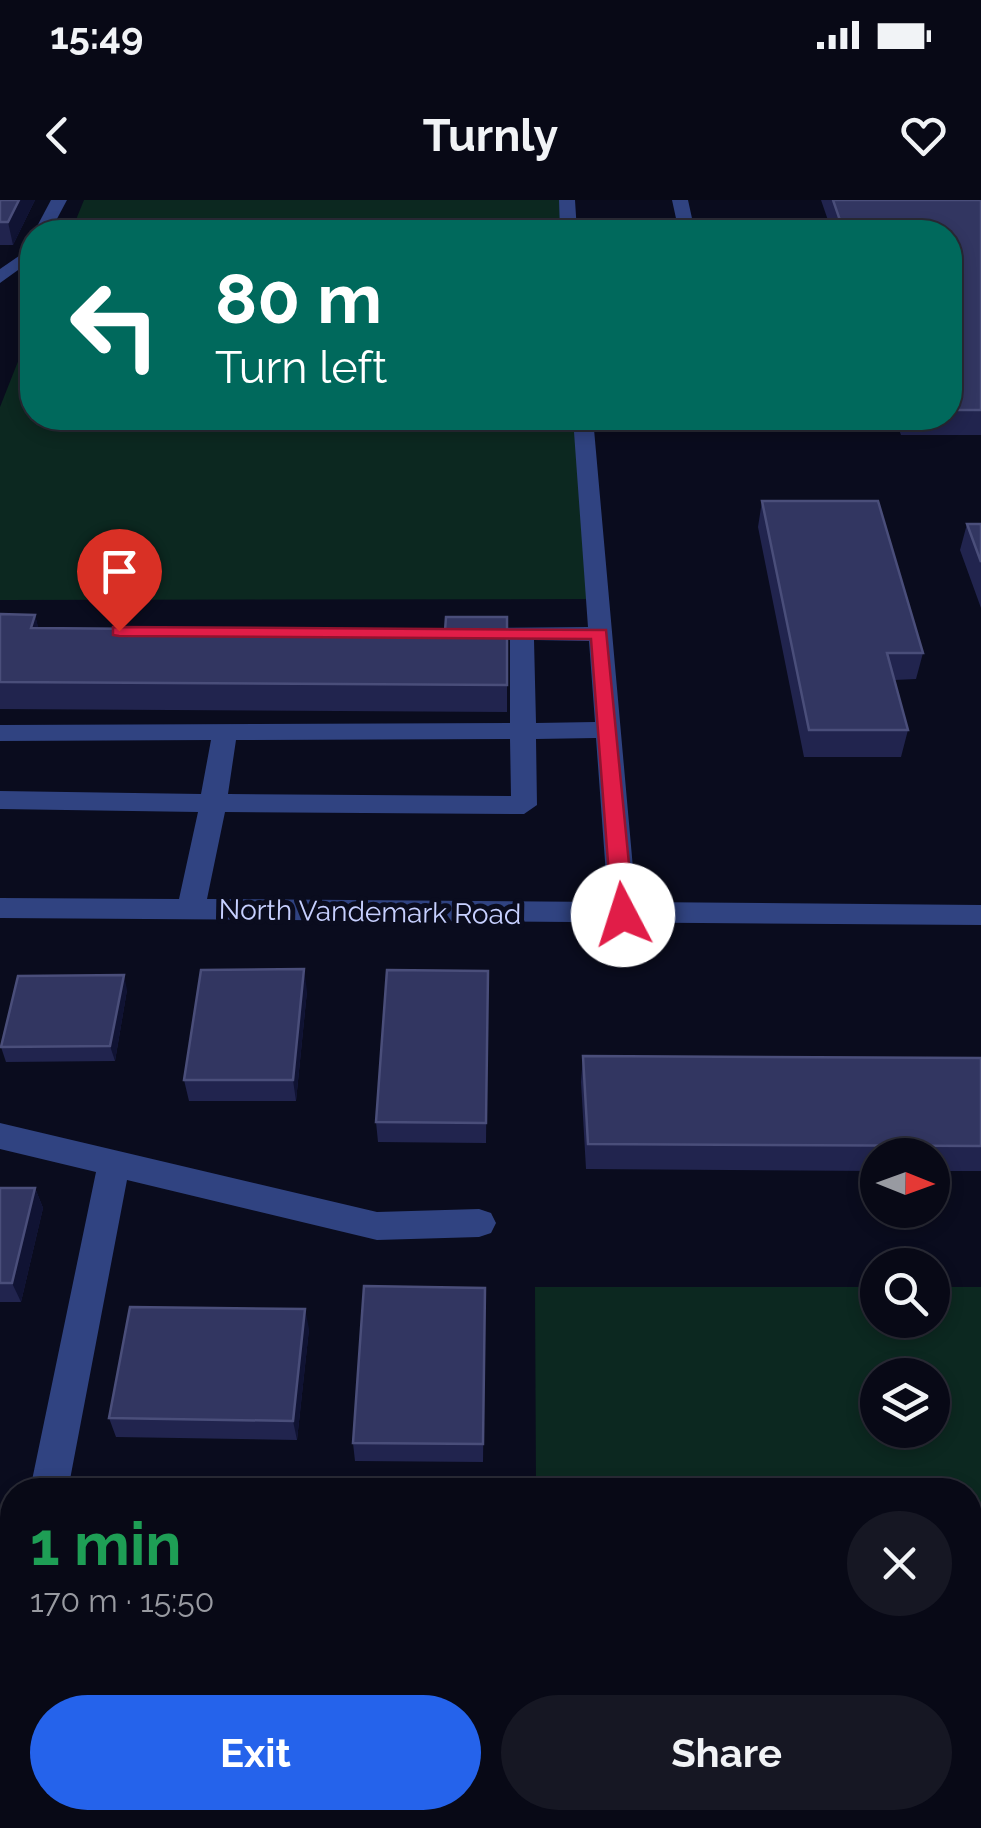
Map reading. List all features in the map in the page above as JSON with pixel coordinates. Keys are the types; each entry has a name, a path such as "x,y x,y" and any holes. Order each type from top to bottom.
{"street":[{"path":"0,278 20,262"},
{"path":"584,430 623,915"},
{"path":"477,633 600,634"},
{"path":"0,800 524,806 522,634"},
{"path":"0,733 608,730"},
{"path":"190,910 226,732"},
{"name":"North Vandemark Road","path":"0,908 981,915"},
{"path":"0,1136 377,1226 479,1223"},
{"path":"52,1478 114,1164"}],"green space":[{"path":"84,200 567,200 568,220 76,220"},
{"path":"20,356 20,430 584,430 597,599 0,600 0,407"},
{"path":"535,1287 860,1287 860,1338 950,1338 950,1287 981,1287 981,1478 536,1478"}],"building":[{"path":"0,200 19,200 8,222 0,222"},
{"path":"833,200 981,200 981,410 962,410 962,220 840,220"},
{"path":"762,501 878,501 923,653 887,653 908,730 809,730"},
{"path":"967,524 981,524 981,562"},
{"path":"0,614 35,615 31,628 445,631 446,617 507,617 507,685 0,682"},
{"path":"304,969 293,1080 184,1080 201,970"},
{"path":"387,970 488,971 486,1123 376,1122"},
{"path":"124,975 110,1046 1,1047 18,976"},
{"path":"583,1056 981,1058 981,1146 950,1146 950,1138 860,1138 860,1145 588,1144"},
{"path":"0,1188 35,1188 12,1283 0,1283"},
{"path":"364,1286 485,1288 483,1444 353,1443"},
{"path":"130,1307 305,1309 293,1421 109,1418"}],"route":[{"path":"119,631 600,634 623,915"}]}
